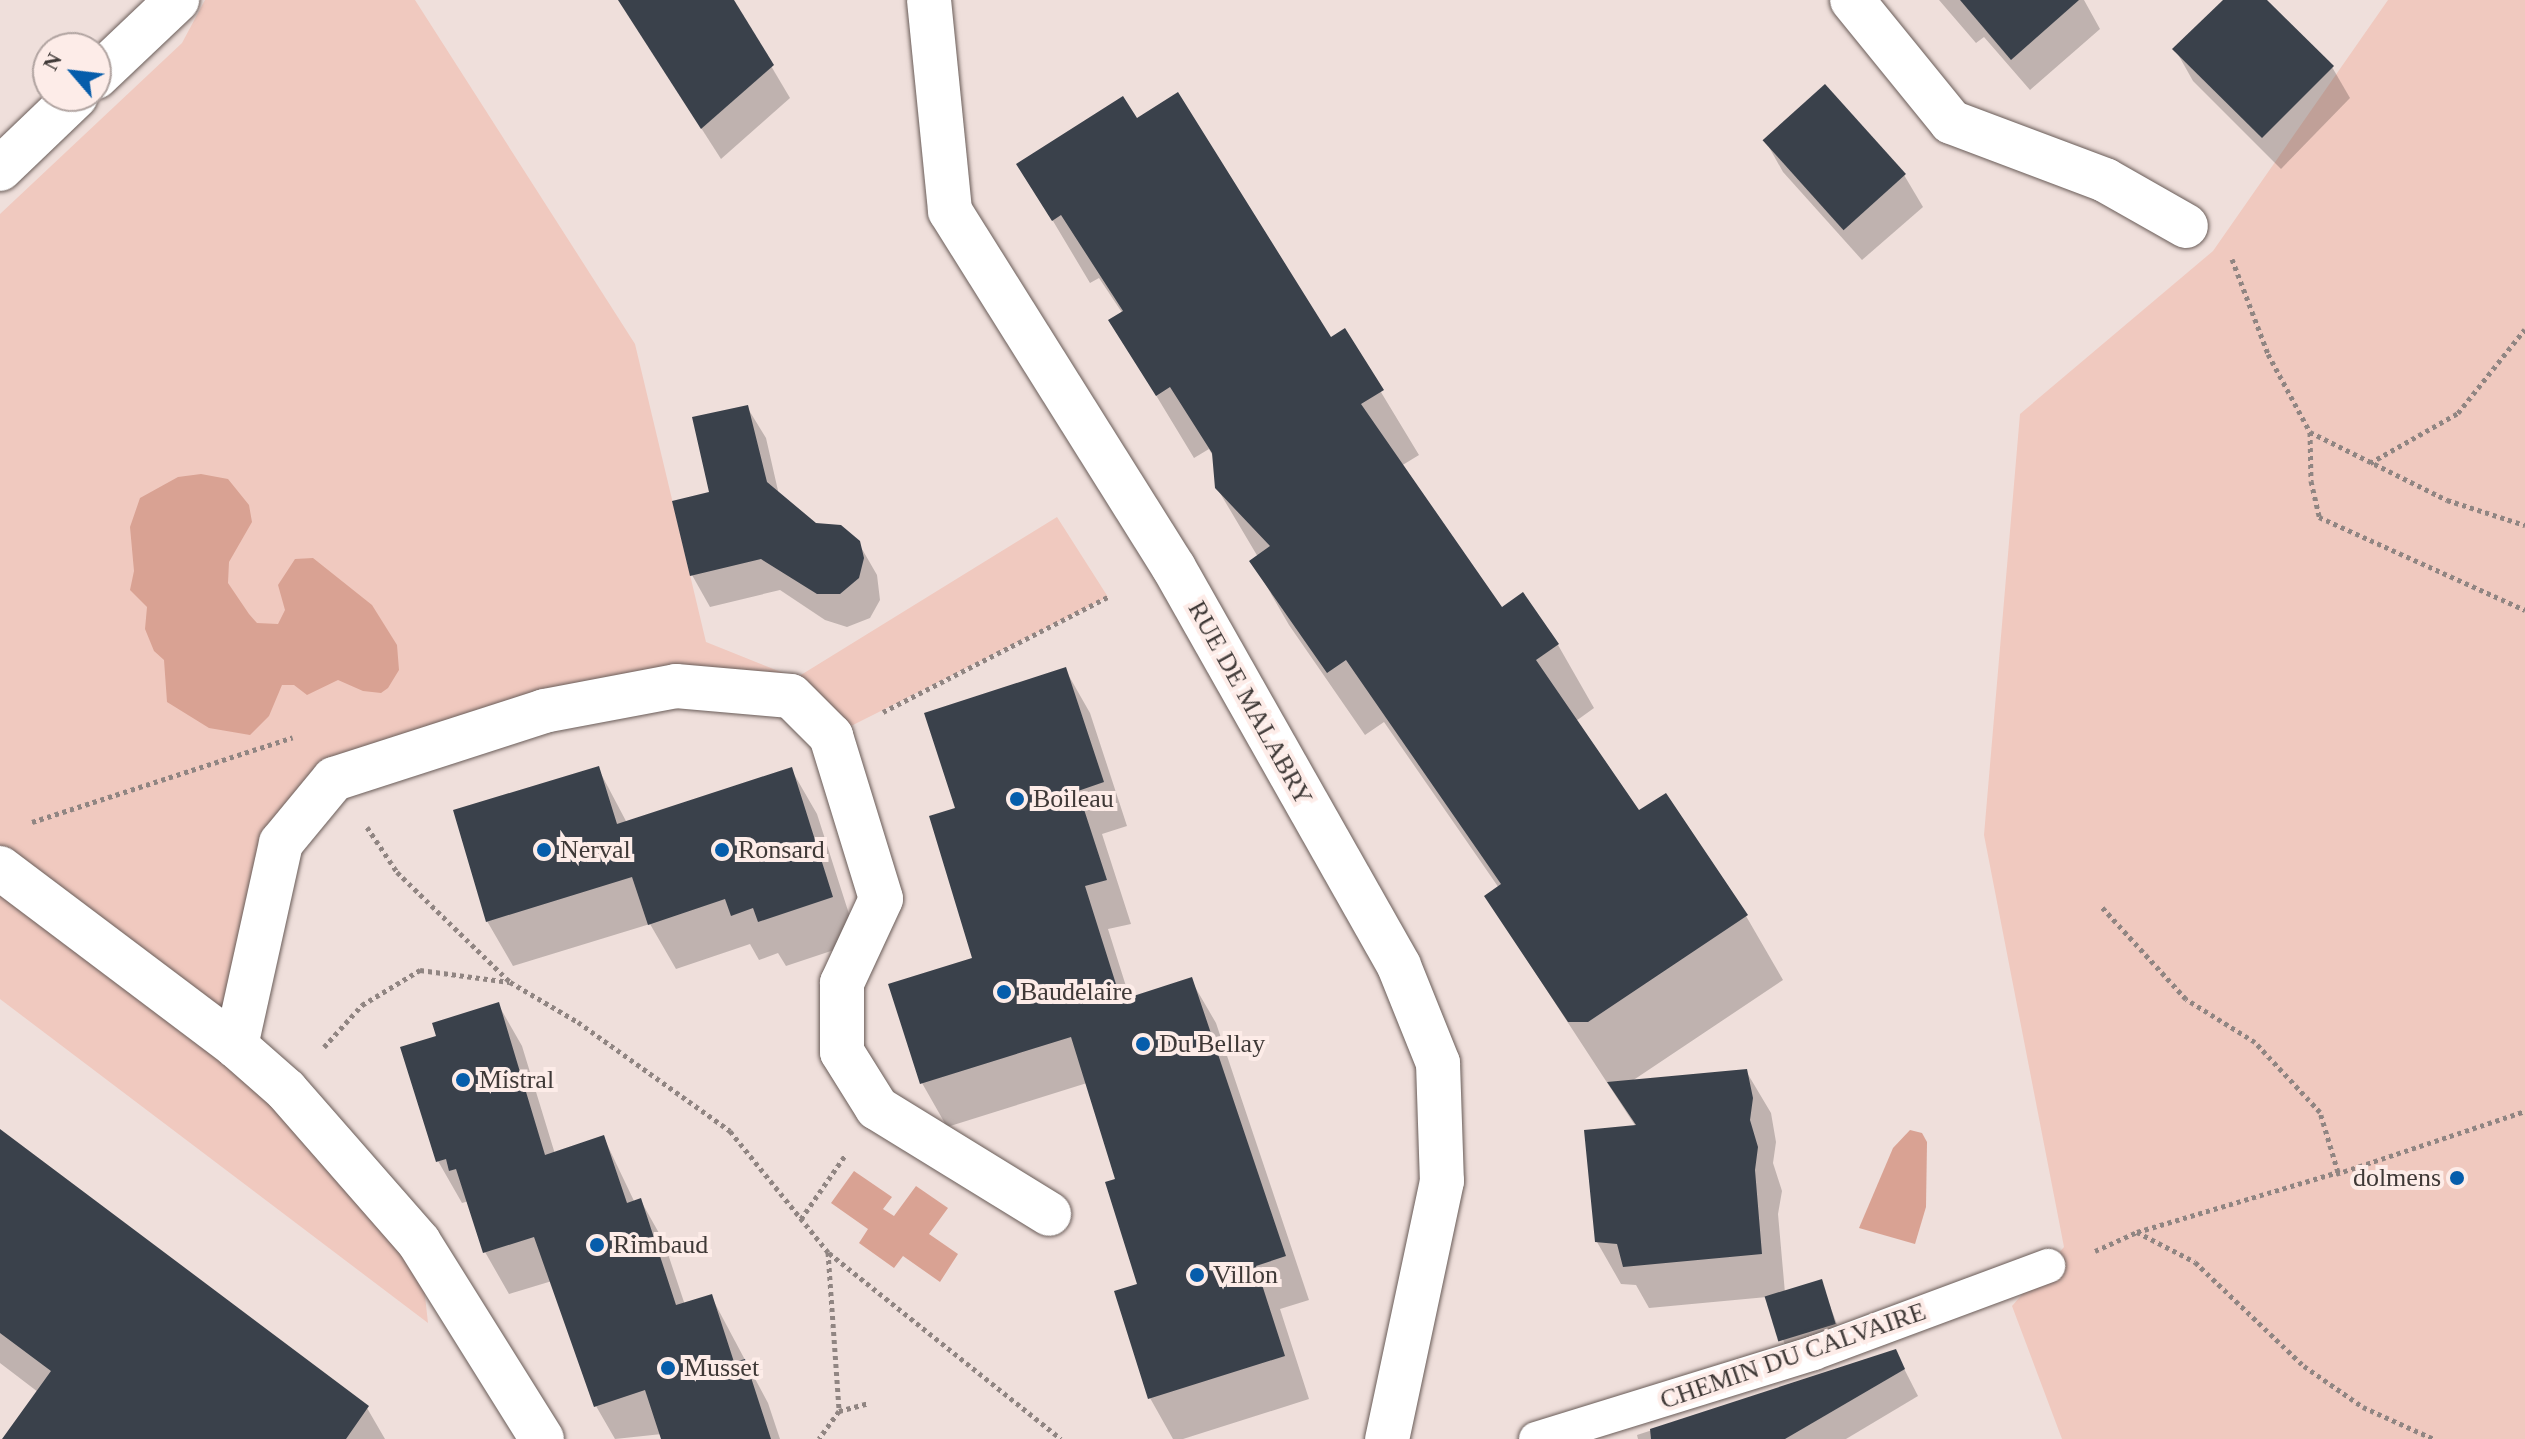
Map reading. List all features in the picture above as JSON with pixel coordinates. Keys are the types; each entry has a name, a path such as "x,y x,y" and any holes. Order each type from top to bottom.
{"street":[{"path":"112,62 177,0"},
{"name":"RUE DE MALABRY","path":"929,0 950,211 1174,568 1399,966 1438,1063 1442,1181 1387,1439"},
{"path":"1852,0 1951,122 2105,180 2186,226"},
{"path":"0,169 59,112"},
{"path":"236,1046 281,843 334,779 544,711 676,686 791,696 831,736 881,899 842,983 842,1052 877,1108 1049,1214"},
{"path":"0,868 236,1046 286,1090 419,1242 542,1439"}],"lane":[{"name":"CHEMIN DU CALVAIRE","path":"1536,1439 1814,1353 2048,1266"}],"path":[{"path":"2186,226 2233,260 2268,354 2310,432 2311,481 2319,517 2525,610"},
{"path":"2370,463 2458,413 2525,329"},
{"path":"2310,432 2447,500 2525,525"},
{"path":"831,736 1108,597"},
{"path":"15,827 300,735 397,872 510,982 578,1022 730,1131 828,1252 953,1358 1061,1439"},
{"path":"2102,907 2186,999 2255,1042 2315,1109 2335,1174"},
{"path":"286,1090 362,1005 420,970 510,982"},
{"path":"801,1219 877,1108"},
{"path":"2434,1439 2363,1407 2304,1366 2195,1262 2137,1232 2335,1174 2525,1111"},
{"path":"819,1439 839,1411 828,1252"},
{"path":"839,1411 869,1403"}],"shaded area":[{"path":"205,0 415,0 635,344 706,642 796,678 1057,517 1108,597 831,736 791,696 675,686 334,779 281,843 236,1045 419,1242 428,1323 0,999 0,214 182,43"},
{"path":"2388,0 2525,0 2525,1439 2062,1439 2012,1306 2064,1247 1984,835 2020,414 2213,251"},
{"path":"201,474 228,479 249,505 252,522 229,562 228,583 249,614 257,623 278,624 285,610 278,585 295,559 313,558 372,605 397,645 399,670 388,688 381,693 363,691 338,680 307,695 294,685 282,685 269,716 250,735 209,728 167,702 164,660 154,651 145,629 147,607 130,590 134,571 130,527 140,498 178,477"},
{"path":"1910,1130 1922,1133 1927,1142 1926,1207 1915,1244 1859,1228 1893,1148"},
{"path":"854,1171 892,1197 883,1209 894,1216 916,1186 948,1208 929,1234 958,1254 940,1282 903,1256 894,1268 859,1243 868,1229 831,1203"}],"building":[{"path":"618,0 734,0 774,65 701,129"},
{"path":"1960,0 2079,0 2011,60"},
{"path":"2223,0 2267,0 2334,66 2262,138 2172,49"},
{"path":"1825,84 1906,174 1844,230 1763,140"},
{"path":"1178,92 1331,337 1345,328 1384,390 1361,404 1502,607 1523,592 1559,644 1536,660 1639,810 1666,793 1748,915 1588,1022 1568,1022 1484,896 1501,884 1346,660 1327,673 1249,561 1270,546 1215,488 1212,453 1170,387 1156,396 1108,320 1123,311 1061,215 1052,221 1016,164 1123,96 1137,118"},
{"path":"748,405 767,482 816,523 841,525 860,541 864,558 859,578 840,594 817,594 761,559 690,576 672,501 709,492 692,417"},
{"path":"1066,667 1104,782 1078,791 1107,880 1085,886 1121,1000 1192,977 1286,1256 1256,1266 1285,1356 1148,1399 1114,1291 1137,1284 1105,1182 1115,1179 1071,1037 920,1084 888,984 972,958 929,816 955,808 924,713"},
{"path":"599,766 617,824 792,767 833,897 758,922 753,908 731,916 725,899 648,925 632,877 486,922 453,810"},
{"path":"499,1002 545,1155 604,1135 627,1203 641,1198 676,1305 712,1294 734,1362 745,1359 771,1439 661,1439 645,1390 594,1407 534,1237 483,1253 456,1169 449,1171 446,1159 436,1162 400,1047 436,1036 432,1023"},
{"path":"1747,1069 1753,1098 1750,1120 1758,1147 1755,1170 1762,1254 1623,1267 1617,1244 1595,1242 1584,1130 1636,1125 1607,1082"},
{"path":"0,1129 369,1406 346,1439 2,1439 51,1371 0,1333"},
{"path":"1822,1279 1836,1324 1778,1341 1765,1297"},
{"path":"1896,1349 1905,1369 1785,1439 1651,1439 1650,1429"}],"place":[{"name":"Boileau","path":"1017,799"},
{"name":"Nerval","path":"544,850"},
{"name":"Ronsard","path":"722,850"},
{"name":"Baudelaire","path":"1004,992"},
{"name":"Du Bellay","path":"1143,1044"},
{"name":"Mistral","path":"463,1080"},
{"name":"dolmens","path":"2457,1178"},
{"name":"Rimbaud","path":"597,1245"},
{"name":"Villon","path":"1197,1275"},
{"name":"Musset","path":"668,1368"}]}
